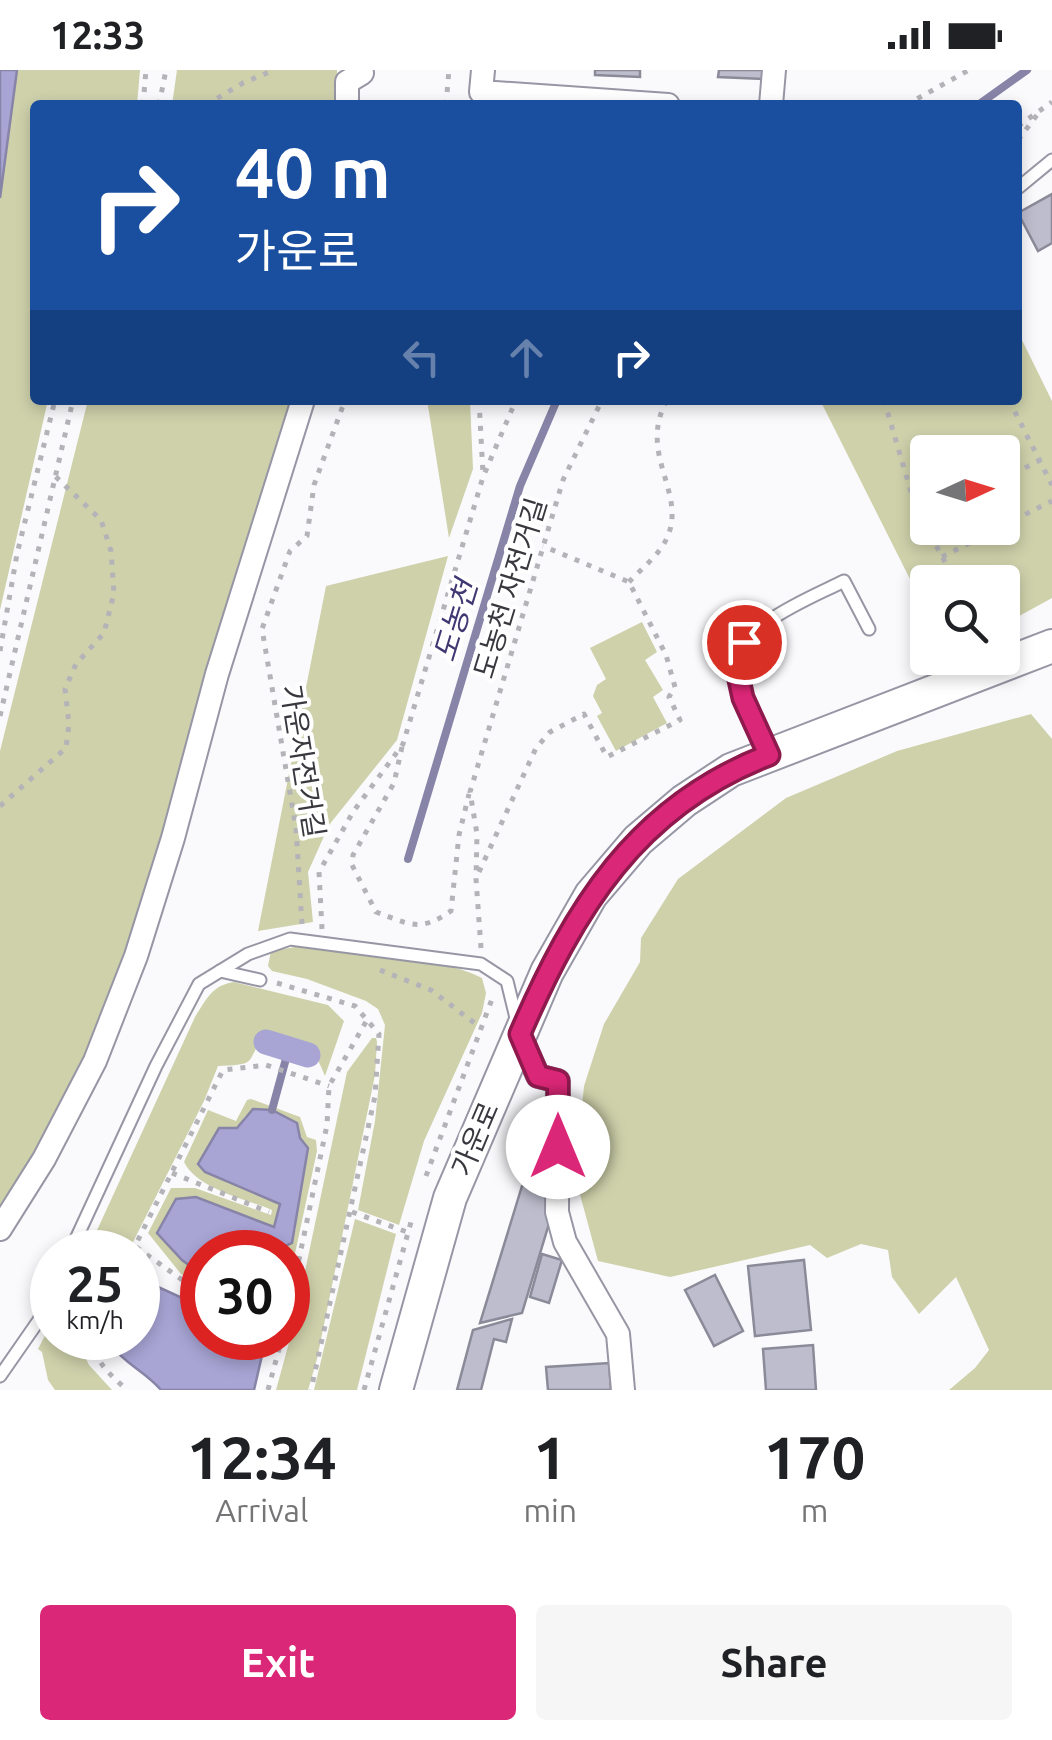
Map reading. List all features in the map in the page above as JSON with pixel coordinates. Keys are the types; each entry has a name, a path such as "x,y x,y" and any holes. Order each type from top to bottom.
{"street":[{"path":"347,100 346,82 362,74 361,70"},
{"path":"483,70 481,92 596,100"},
{"path":"771,100 774,70"},
{"path":"0,1229 44,1160 95,1061 136,956 301,405"},
{"name":"가운로","path":"396,1390 450,1198 546,972 591,894 638,840 731,770 1052,646"},
{"path":"520,1034 538,1076 558,1081 557,1212 565,1242 618,1334 623,1390"}],"lane":[{"path":"1022,185 1052,160"},
{"path":"769,755 743,698 736,666 744,642 768,621 844,581 869,630"},
{"path":"80,1230 156,1066 199,984 248,954 290,939 481,964 507,981 520,1034"},
{"path":"220,971 260,980"},
{"path":"0,1376 30,1333"}],"path":[{"path":"143,100 146,70"},
{"path":"160,100 166,70"},
{"path":"214,100 274,70"},
{"path":"447,100 450,70"},
{"path":"915,100 969,70"},
{"path":"1022,123 1052,102"},
{"path":"1022,135 1038,113"},
{"path":"0,650 17,554 54,405"},
{"path":"0,716 72,405"},
{"name":"가운자전거길","path":"303,940 296,828 262,630 290,552 307,536 314,485 342,405"},
{"path":"479,405 484,477"},
{"name":"도농천 자전거길","path":"514,405 484,477 394,783 352,865 376,912 418,927 431,925 451,911 459,835 542,545 563,480 600,405"},
{"path":"629,582 664,544 672,522 672,505 657,450 658,430 666,405"},
{"path":"885,405 910,488"},
{"path":"1012,405 1052,485"},
{"path":"1020,471 1040,460"},
{"path":"0,806 66,748 69,724 65,689 76,664 104,633 114,593 111,552 101,520 54,475"},
{"path":"1020,517 1052,501"},
{"path":"476,879 536,748 550,732 584,714 606,758 680,720 668,697 675,688 666,654 629,582 542,545"},
{"path":"937,545 947,565"},
{"path":"942,556 964,545"},
{"name":"도농천 자전거길","path":"323,942 319,872 353,812 403,744"},
{"name":"도농천 자전거길","path":"470,792 477,846 481,964"},
{"path":"378,970 431,990 481,1028"},
{"path":"260,980 355,1006 379,1034 375,1096 312,1390"},
{"path":"305,1230 327,1126 330,1086 368,1020"},
{"path":"144,1230 223,1070 266,1065 330,1086"},
{"path":"172,1173 269,1212"},
{"path":"352,1212 407,1232"},
{"path":"99,1360 127,1390"},
{"path":"268,1390 276,1360"}],"green space":[{"path":"17,70 140,70 137,100 30,100 30,405 47,405 0,610 0,198"},
{"path":"177,70 337,70 336,100 173,100"},
{"path":"1022,340 1052,401 1052,598 1020,616 1020,565 910,565 910,579 823,405 1022,405"},
{"path":"87,405 293,405 163,844 107,1016 54,1128 0,1212 0,751"},
{"path":"428,405 470,405 473,469 449,538"},
{"path":"448,556 397,740 329,825 308,872 313,922 258,931 326,586"},
{"path":"642,622 657,652 645,660 663,690 653,697 667,723 616,751 597,716 602,713 593,696 597,685 606,679 590,648"},
{"path":"1031,714 1052,739 1052,1390 949,1390 989,1350 956,1277 919,1314 892,1277 888,1250 861,1244 827,1258 810,1245 670,1277 598,1261 575,1176 584,1086 604,1024 640,962 641,938 678,879 786,798 897,751"},
{"path":"301,946 445,965 482,978 486,993 482,1013 424,1141 399,1225 358,1210 375,1121 385,1025 378,1009 366,1001 307,979 272,971 268,966 271,951"},
{"path":"234,982 328,1005 344,1021 325,1076 314,1051 265,1036 246,1063 218,1066 139,1230 97,1230 195,1017 206,999"},
{"path":"372,1038 376,1038 375,1075 317,1359 308,1390 276,1390 284,1360 310,1360 310,1247 347,1072"},
{"path":"247,1100 300,1117 307,1137 316,1140 300,1230 295,1230 246,1115 198,1164 205,1172 281,1204 274,1228 196,1197 189,1230 180,1230 180,1273 160,1248 160,1230 150,1230 171,1188 195,1188 271,1215 272,1210 211,1186 184,1162 208,1110 236,1121"},
{"path":"355,1219 396,1234 357,1390 314,1390"},
{"path":"44,1360 87,1360 112,1390 55,1390 48,1380"}],"water":[{"path":"0,70 17,70 0,198"},
{"path":"253,1109 272,1110 297,1123 300,1138 308,1148 294,1230 180,1230 180,1258 159,1230 176,1199 196,1197 274,1227 280,1204 205,1172 198,1164 219,1128 237,1128"},
{"path":"160,1288 180,1297 180,1360 261,1360 254,1390 161,1390 127,1360 160,1360"}],"building":[{"path":"595,70 640,70 640,77 595,75"},
{"path":"719,70 763,70 763,79 718,77"},
{"path":"1052,194 1052,243 1038,251 1022,221 1022,211"},
{"path":"549,1172 551,1217 522,1313 480,1323 522,1186"},
{"path":"542,1254 562,1260 549,1303 530,1297"},
{"path":"804,1260 811,1330 755,1336 748,1266"},
{"path":"715,1275 743,1331 714,1346 685,1290"},
{"path":"512,1319 506,1342 494,1339 481,1390 457,1390 473,1330"},
{"path":"813,1345 816,1390 766,1390 763,1349"},
{"path":"609,1363 611,1390 548,1390 546,1367"}],"waterway":[{"name":"도농천","path":"985,100 1027,70"},
{"name":"도농천","path":"408,859 520,486 555,405"},
{"name":"도농천","path":"266,1042 308,1055"},
{"name":"도농천","path":"272,1110 290,1044"}],"route":[{"path":"558,1147 558,1081 538,1076 520,1034 546,972 591,894 638,840 731,770 769,755 743,698 736,666 744,642"}]}
